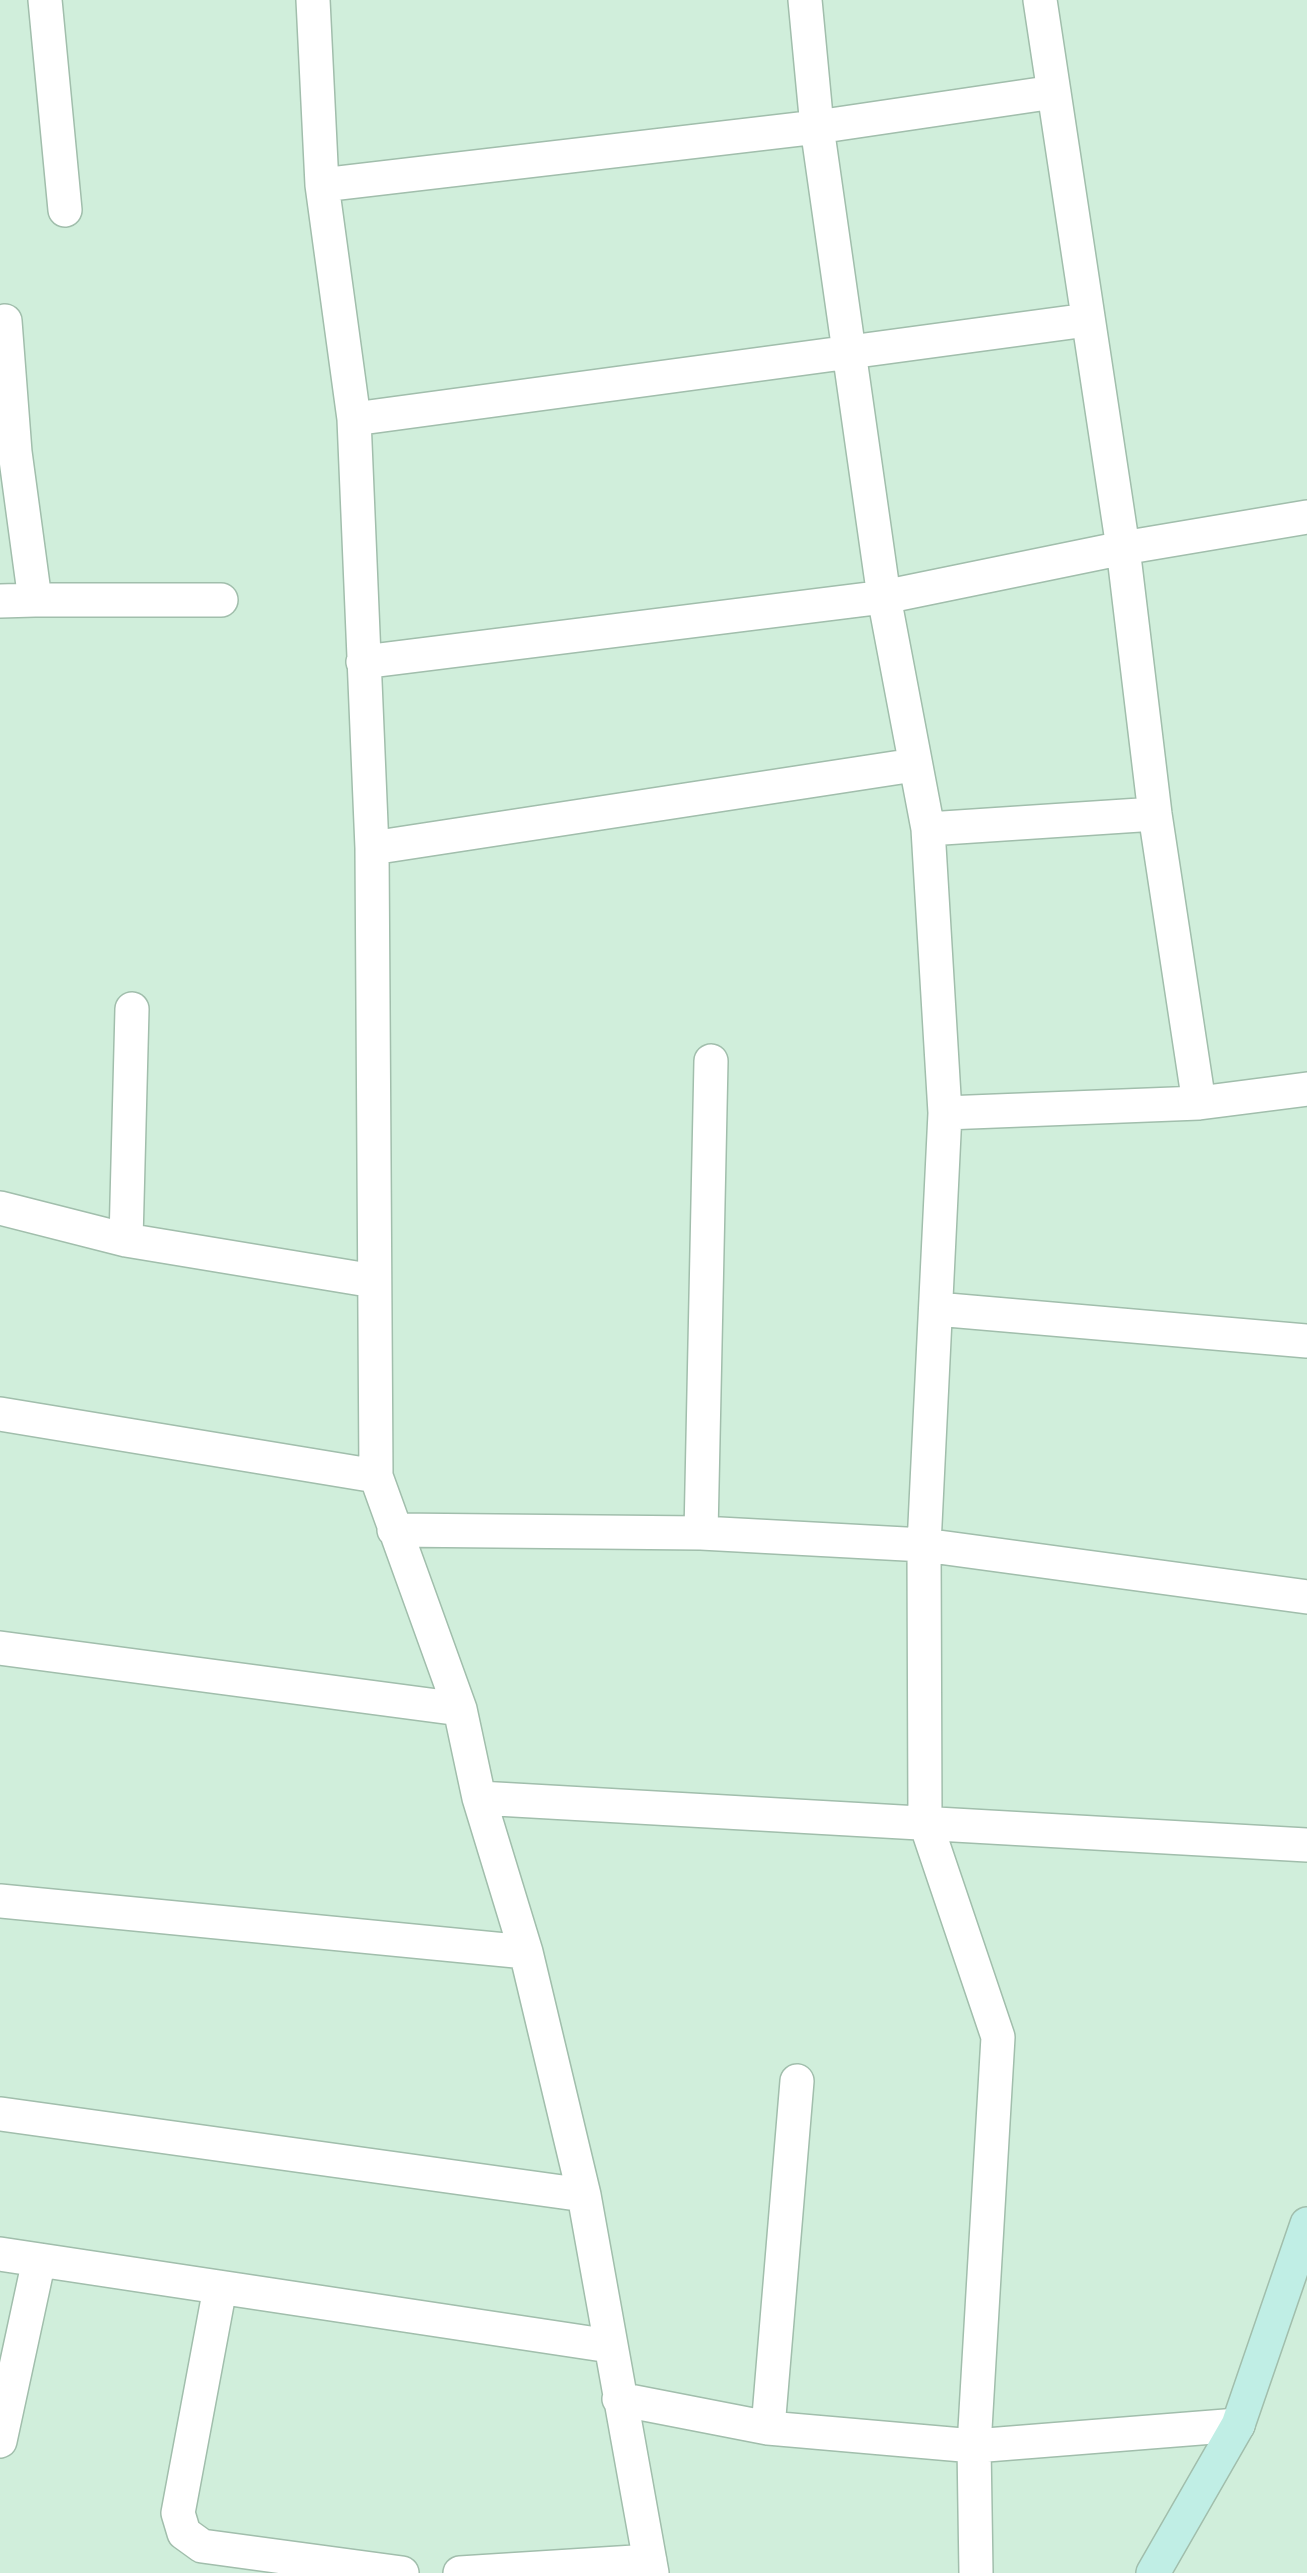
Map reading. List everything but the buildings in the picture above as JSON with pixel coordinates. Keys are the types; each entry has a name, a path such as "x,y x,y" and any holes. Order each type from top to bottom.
{"street":[{"path":"45,0 65,210"},
{"path":"313,0 322,185 354,419 372,848 376,1476 460,1709 479,1798 526,1952 584,2195 651,2567 460,2573"},
{"path":"805,0 817,127 884,597 914,765 928,829 945,1113 924,1545 925,1821 998,2037 974,2446 976,2573"},
{"path":"1041,0 1087,320 1123,548 1155,814 1199,1103"},
{"path":"322,185 817,127 1054,93"},
{"path":"354,419 1087,320"},
{"path":"5,321 7,453 35,600"},
{"path":"363,662 884,597 1123,548 1307,517"},
{"path":"0,601 221,600"},
{"path":"372,848 914,765"},
{"path":"928,829 1155,814"},
{"path":"126,1240 132,1009"},
{"path":"701,1533 711,1061"},
{"path":"945,1113 1199,1103 1307,1089"},
{"path":"0,1208 126,1240 374,1281"},
{"path":"936,1309 1307,1341"},
{"path":"0,1414 376,1476"},
{"path":"394,1530 701,1533 924,1545 1307,1597"},
{"path":"0,1648 460,1709"},
{"path":"479,1798 925,1821 1307,1845"},
{"path":"0,1901 526,1952"},
{"path":"768,2428 797,2081"},
{"path":"1,2114 584,2195"},
{"path":"1153,2573 1238,2425 1307,2224"},
{"path":"0,2254 610,2346"},
{"path":"0,2441 39,2260"},
{"path":"220,2288 178,2512 184,2533 202,2546 402,2573"},
{"path":"619,2399 768,2428 974,2446 1238,2425"}]}
